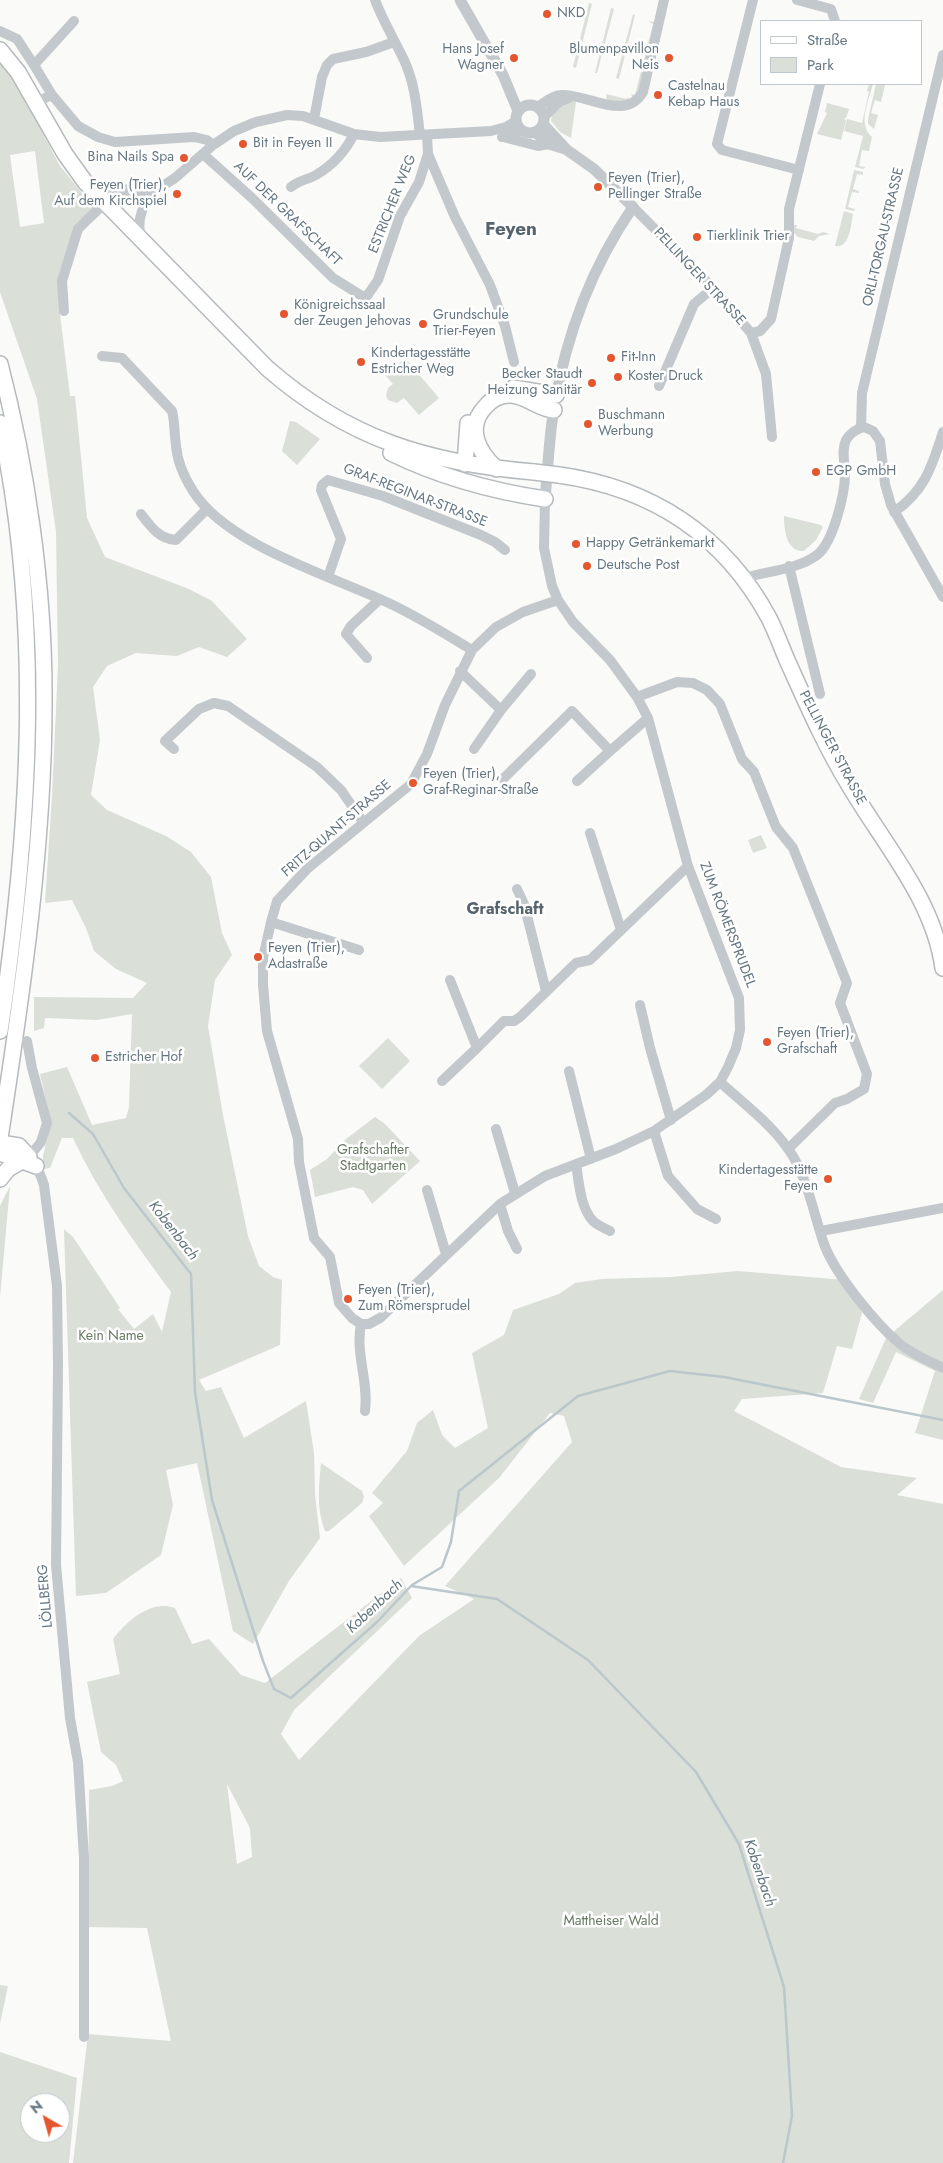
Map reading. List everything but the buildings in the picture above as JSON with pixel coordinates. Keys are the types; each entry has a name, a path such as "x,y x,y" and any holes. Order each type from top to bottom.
{"main road":[{"path":"1,51 18,72 65,154 90,188 267,368 310,402 366,440 425,469 486,488 545,499"},
{"path":"0,364 13,418 22,507 29,684 27,794 18,888 0,1031"},
{"path":"465,464 469,416 473,407 484,397 495,390 513,388 556,395"},
{"path":"497,469 481,453 474,430 478,415 487,404 501,396 509,395 520,396 547,410 554,410"},
{"path":"0,424 22,507 40,607 44,693 41,793 27,942 0,1138"},
{"name":"PELLINGER STRASSE","path":"348,426 413,452 465,464 559,475 608,485 658,506 703,535 722,553 745,580 770,620 848,784 918,896 941,950 943,968"},
{"path":"0,1142 26,1158"},
{"path":"0,1153 26,1158"},
{"path":"0,1179 8,1169 26,1158"}],"street":[{"name":"ESTRICHER WEG","path":"354,292 367,296 378,280 400,216 419,182 428,154 405,61 385,24 375,0"},
{"name":"PELLINGER STRASSE","path":"460,0 524,115"},
{"path":"572,96 558,102 535,132 524,115 559,94 572,96 625,106 639,98 643,92 664,0"},
{"path":"752,0 717,144 722,150 800,170"},
{"path":"797,0 831,9 835,20"},
{"path":"34,65 74,21"},
{"path":"0,31 17,39 52,95 78,126 98,137 115,142 194,138 207,140 213,145"},
{"path":"314,119 322,77 327,65 333,59 366,52 394,42"},
{"name":"ORLI-TORGAU-STRASSE","path":"861,428 862,393 943,55"},
{"path":"751,333 760,331 770,319 786,250 789,208 820,85"},
{"path":"36,102 52,95"},
{"name":"PELLINGER STRASSE","path":"64,311 62,281 78,229 105,203 154,190 175,178 213,145 234,131 270,117 287,115 314,119 354,134 380,137 479,132 502,128 524,115 544,120 567,150 594,170 633,207 712,288 751,333 766,374 772,436"},
{"name":"PELLINGER STRASSE","path":"503,137 524,115"},
{"name":"PELLINGER STRASSE","path":"479,132 538,146 549,144"},
{"name":"PELLINGER STRASSE","path":"535,132 549,144 567,150"},
{"path":"291,187 298,180 314,176 335,161 346,150 354,134"},
{"name":"AUF DER GRAFSCHAFT","path":"203,154 252,198 333,278 354,292"},
{"path":"428,154 455,217 490,285 505,326 514,362"},
{"path":"419,182 430,178 439,180"},
{"path":"90,188 154,190 139,217 142,242"},
{"name":"ZUM RÖMERSPRUDEL","path":"360,1324 369,1324 380,1318 500,1204 515,1193 545,1176 616,1149 654,1131 706,1095 720,1082 736,1048 740,1030 739,998 688,866 648,718 637,697 610,660 573,622 558,600 552,586 544,548 545,499 554,410 571,332 584,295 620,226 633,207"},
{"path":"658,386 694,304 712,288"},
{"path":"102,356 122,358 172,411 176,447 181,469 193,491 207,509 248,539 269,551 420,618 472,650"},
{"path":"745,580 752,576 805,562 814,557 830,539 845,480 844,445 850,434 861,428 867,428 873,431 880,441 885,484 894,512 943,597"},
{"path":"894,512 910,501 921,488 935,458 943,432"},
{"name":"GRAF-REGINAR-STRASSE","path":"328,577 342,539 321,490 322,485 328,480 384,496 481,535 496,542 505,550"},
{"path":"141,514 156,532 166,540 176,540 207,509"},
{"name":"PELLINGER STRASSE","path":"789,566 820,694"},
{"path":"367,658 346,634 351,626 380,599"},
{"name":"FRITZ-QUANT-STRASSE","path":"360,1324 339,1303 330,1257 314,1238 299,1162 298,1140 267,1030 263,958 271,922 277,901 307,869 411,784 427,754 460,671 472,650 496,627 523,612 558,600"},
{"path":"460,671 501,710"},
{"path":"474,749 501,710 531,674"},
{"path":"637,697 677,682 685,682 693,683 707,690 720,704 742,759 754,772 776,827 793,848 847,983 846,991 840,1003 867,1074 864,1089 847,1099 835,1103 788,1149"},
{"path":"174,749 165,740 199,709 214,703 228,706 317,768 341,790 363,822"},
{"path":"503,779 572,711 610,752"},
{"path":"577,781 648,718"},
{"path":"590,833 621,930"},
{"path":"442,1081 504,1021 514,1021 520,1017 576,963 590,960 688,866"},
{"path":"518,889 524,904 546,992"},
{"path":"271,922 359,950"},
{"path":"450,980 477,1048"},
{"path":"640,1005 650,1048 671,1120"},
{"path":"26,1158 41,1142 47,1123 32,1068 27,1041"},
{"path":"569,1071 591,1159"},
{"path":"720,1082 762,1121 788,1149 802,1174 830,1258 880,1324 900,1344 943,1368"},
{"path":"496,1129 515,1193"},
{"path":"654,1131 668,1176 697,1209 716,1218"},
{"path":"26,1158 29,1148 41,1142"},
{"name":"LÖLLBERG","path":"26,1158 44,1185 57,1286 56,1565 70,1718 78,1762 84,1858 84,2037"},
{"path":"576,1164 583,1201 590,1216 594,1222 610,1231"},
{"path":"427,1190 446,1254"},
{"path":"500,1204 508,1231 517,1249"},
{"path":"821,1230 943,1208"},
{"path":"360,1324 358,1341 367,1394 365,1411"}],"green space":[{"path":"589,3 592,4 576,68 573,67"},
{"path":"611,8 614,9 597,73 595,73"},
{"path":"633,14 635,15 619,79 616,78"},
{"path":"648,21 654,22 656,25 637,96 634,99 631,94 635,95 653,24"},
{"name":"Kein Name","path":"0,63 16,82 60,166 94,208 76,224 60,314 70,396 75,396 87,518 105,557 189,589 212,601 247,639 227,657 199,647 177,656 136,653 107,666 93,687 100,740 91,795 107,810 166,836 191,852 211,877 222,933 232,955 215,980 208,1026 223,1115 248,1236 259,1266 273,1277 282,1280 280,1345 199,1380 206,1391 221,1387 244,1438 306,1401 314,1453 315,1495 320,1538 289,1581 253,1644 233,1631 197,1463 166,1470 173,1505 161,1555 106,1593 76,1596 64,1229 73,1237 120,1308 118,1309 134,1329 153,1314 162,1332 171,1292 106,1198 73,1138 62,1138 50,1168 43,1169 43,1156 51,1123 40,1074 67,1067 92,1125 126,1118 129,1107 132,1014 97,1020 45,1018 44,1028 34,1031 34,997 133,998 147,983 116,969 94,951 86,928 72,900 45,903 58,665 56,532 37,399 0,292","holes":["35,151 44,223 20,227 10,155"]},
{"path":"869,85 873,85 865,112 865,125 872,137 869,151 862,150 859,166 865,167 864,169 855,167 863,136 844,131 847,119 862,123 869,92 867,91"},
{"path":"876,85 885,85 881,102 875,100 871,113 878,115 874,129 868,124"},
{"path":"606,94 627,99 628,97 631,101 634,99 630,102 627,103 619,104 607,101"},
{"path":"572,101 576,102 571,138 560,132 551,121 555,110"},
{"path":"827,103 849,109 846,118 844,118 846,121 841,140 817,134 827,113 825,112"},
{"path":"854,170 863,172 863,175 857,174 853,189 859,191 859,193 852,192 848,207 855,209 854,211 845,209"},
{"path":"844,211 853,214 849,235 844,244 835,246"},
{"path":"794,225 797,225 796,228 818,234 823,232 830,234 819,236 814,241 798,237 794,233"},
{"path":"405,358 439,398 419,415 404,398 397,403 388,400 386,396 388,388 393,384 385,375"},
{"path":"290,421 296,422 320,439 297,465 282,451"},
{"path":"784,516 823,527 816,540 804,551 798,550 793,548 787,539"},
{"path":"761,835 767,848 753,853 748,840"},
{"path":"388,1038 410,1061 382,1089 359,1066"},
{"name":"Grafschafter Stadtgarten","path":"375,1117 384,1123 420,1161 372,1204 363,1190 353,1187 315,1197 310,1170 327,1159 346,1139"},
{"path":"10,1186 0,1297 0,1206"},
{"name":"Mattheiser Wald","path":"738,1271 845,1280 862,1313 852,1349 837,1346 823,1393 742,1399 734,1411 841,1467 917,1478 897,1495 943,1504 943,2163 73,2163 88,2034 171,2041 147,1928 88,1927 89,1790 112,1786 123,1781 116,1765 101,1752 87,1682 120,1674 113,1639 125,1625 140,1613 157,1607 175,1608 192,1644 209,1639 241,1675 265,1683 401,1578 412,1598 294,1710 281,1734 299,1760 419,1636 474,1599 445,1586 572,1442 564,1416 550,1413 499,1478 404,1566 369,1516 383,1503 372,1493 407,1451 417,1423 433,1410 442,1435 455,1448 488,1428 472,1353 504,1335 513,1310 559,1294 575,1283 602,1279 671,1277","holes":["227,1784 250,1828 252,1857 237,1864"]},
{"path":"943,1290 943,1440 915,1433 935,1371 896,1352 873,1403 859,1399 886,1338"},
{"path":"321,1463 362,1491 364,1497 362,1503 329,1531 325,1531 319,1506"},
{"path":"0,1985 8,1986 0,2024"},
{"path":"0,2052 77,2078 69,2163 0,2163"}],"waterway":[{"name":"Kobenbach","path":"69,1113 93,1134 124,1188 191,1274 195,1392 212,1500 263,1661 274,1689 291,1698 377,1622 411,1586 497,1599 588,1660 696,1772 739,1844 784,1987 792,2116 783,2163"},
{"path":"412,1585 442,1567 451,1542 459,1491 578,1396 670,1371 724,1377 943,1420"}],"place":[{"name":"NKD","path":"547,14"},
{"name":"Hans Josef Wagner","path":"514,58"},
{"name":"Blumenpavillon Neis","path":"669,58"},
{"name":"Castelnau Kebap Haus","path":"658,95"},
{"name":"Bit in Feyen II","path":"243,144"},
{"name":"Bina Nails Spa","path":"184,158"},
{"name":"Feyen (Trier), Pellinger Straße","path":"598,187"},
{"name":"Feyen (Trier), Auf dem Kirchspiel","path":"177,194"},
{"name":"Tierklinik Trier","path":"697,237"},
{"name":"Königreichssaal der Zeugen Jehovas","path":"284,314"},
{"name":"Grundschule Trier-Feyen","path":"423,324"},
{"name":"Fit-Inn","path":"611,358"},
{"name":"Kindertagesstätte Estricher Weg","path":"361,362"},
{"name":"Koster Druck","path":"618,377"},
{"name":"Becker Staudt Heizung Sanitär","path":"592,383"},
{"name":"Buschmann Werbung","path":"588,424"},
{"name":"EGP GmbH","path":"816,472"},
{"name":"Happy Getränkemarkt","path":"576,544"},
{"name":"Deutsche Post","path":"587,566"},
{"name":"Feyen (Trier), Graf-Reginar-Straße","path":"413,783"},
{"name":"Feyen (Trier), Adastraße","path":"258,957"},
{"name":"Feyen (Trier), Grafschaft","path":"767,1042"},
{"name":"Estricher Hof","path":"95,1058"},
{"name":"Kindertagesstätte Feyen","path":"828,1179"},
{"name":"Feyen (Trier), Zum Römersprudel","path":"348,1299"}],"district":[{"name":"Feyen","path":"511,230"},
{"name":"Grafschaft","path":"505,910"}]}
